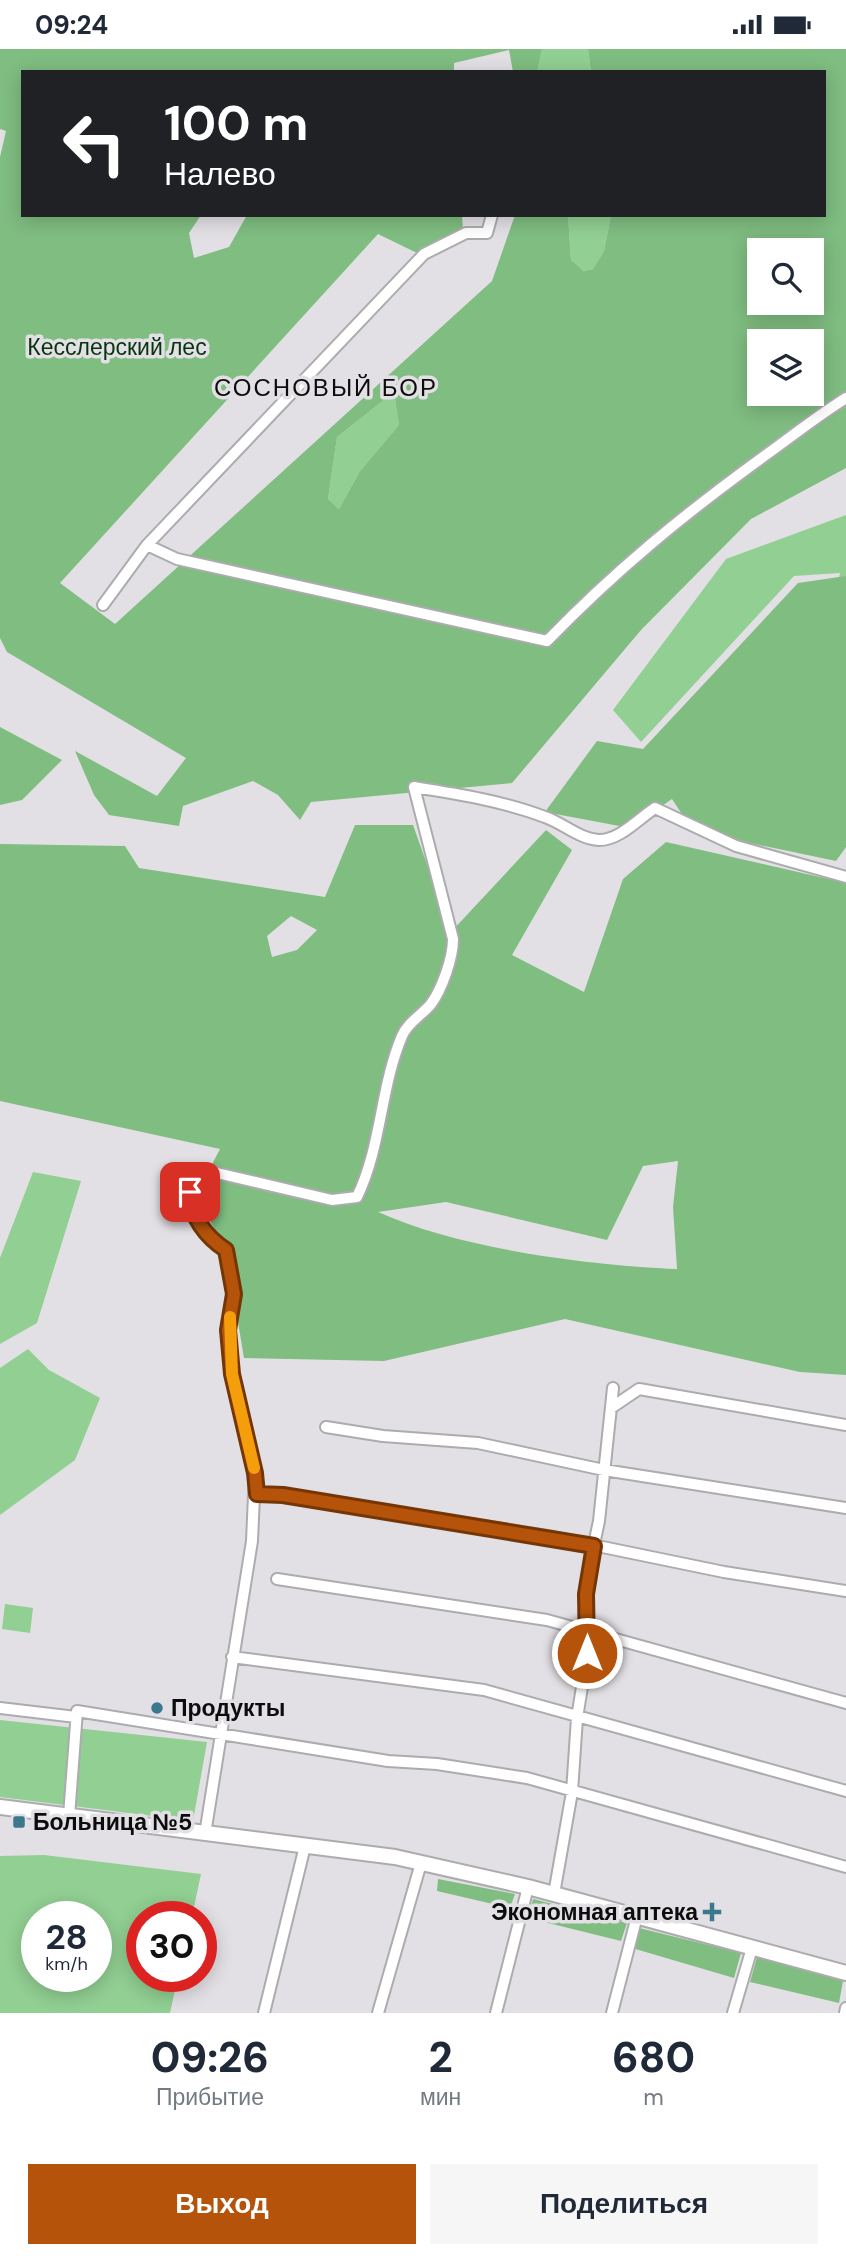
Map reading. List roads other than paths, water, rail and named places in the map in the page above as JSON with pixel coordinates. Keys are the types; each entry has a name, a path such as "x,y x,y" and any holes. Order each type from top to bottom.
{"main road":[{"path":"0,1807 421,1863 527,1887 846,1973"}],"street":[{"path":"103,605 147,545 424,254 466,233 486,233 491,217"},
{"path":"147,545 177,559 547,641 604,583 692,509 820,414 846,398"},
{"path":"205,1834 257,1494 255,1473 232,1374 228,1330 234,1294 226,1250 211,1240 190,1207 190,1176 204,1170 332,1200 357,1197 370,1169 388,1076 403,1033 432,1003 453,959 453,939 414,787 479,797 547,817 578,834 598,840 612,838 654,808 736,846 846,877"},
{"path":"554,1894 572,1792 578,1718 589,1643 586,1594 613,1388"},
{"path":"611,1408 639,1389 846,1425"},
{"path":"326,1427 383,1436 478,1443 604,1470 846,1508"},
{"path":"257,1494 283,1495 460,1522 724,1572 846,1591"},
{"path":"277,1579 547,1621 846,1703"},
{"path":"232,1657 484,1690 846,1791"},
{"path":"0,1708 220,1731 388,1761 527,1778 846,1867"},
{"path":"69,1816 77,1714"},
{"path":"264,2013 305,1846"},
{"path":"378,2013 421,1863"},
{"path":"496,2013 527,1887"},
{"path":"611,2013 637,1916"},
{"path":"733,2013 752,1948"}],"place":[{"name":"Продукты","path":"157,1708"},
{"name":"Больница №5","path":"19,1822"},
{"name":"Экономная аптека","path":"712,1912"}],"district":[{"name":"СОСНОВЫЙ БОР","path":"326,387"}],"park label":[{"name":"Кесслерский лес","path":"117,347"}]}
